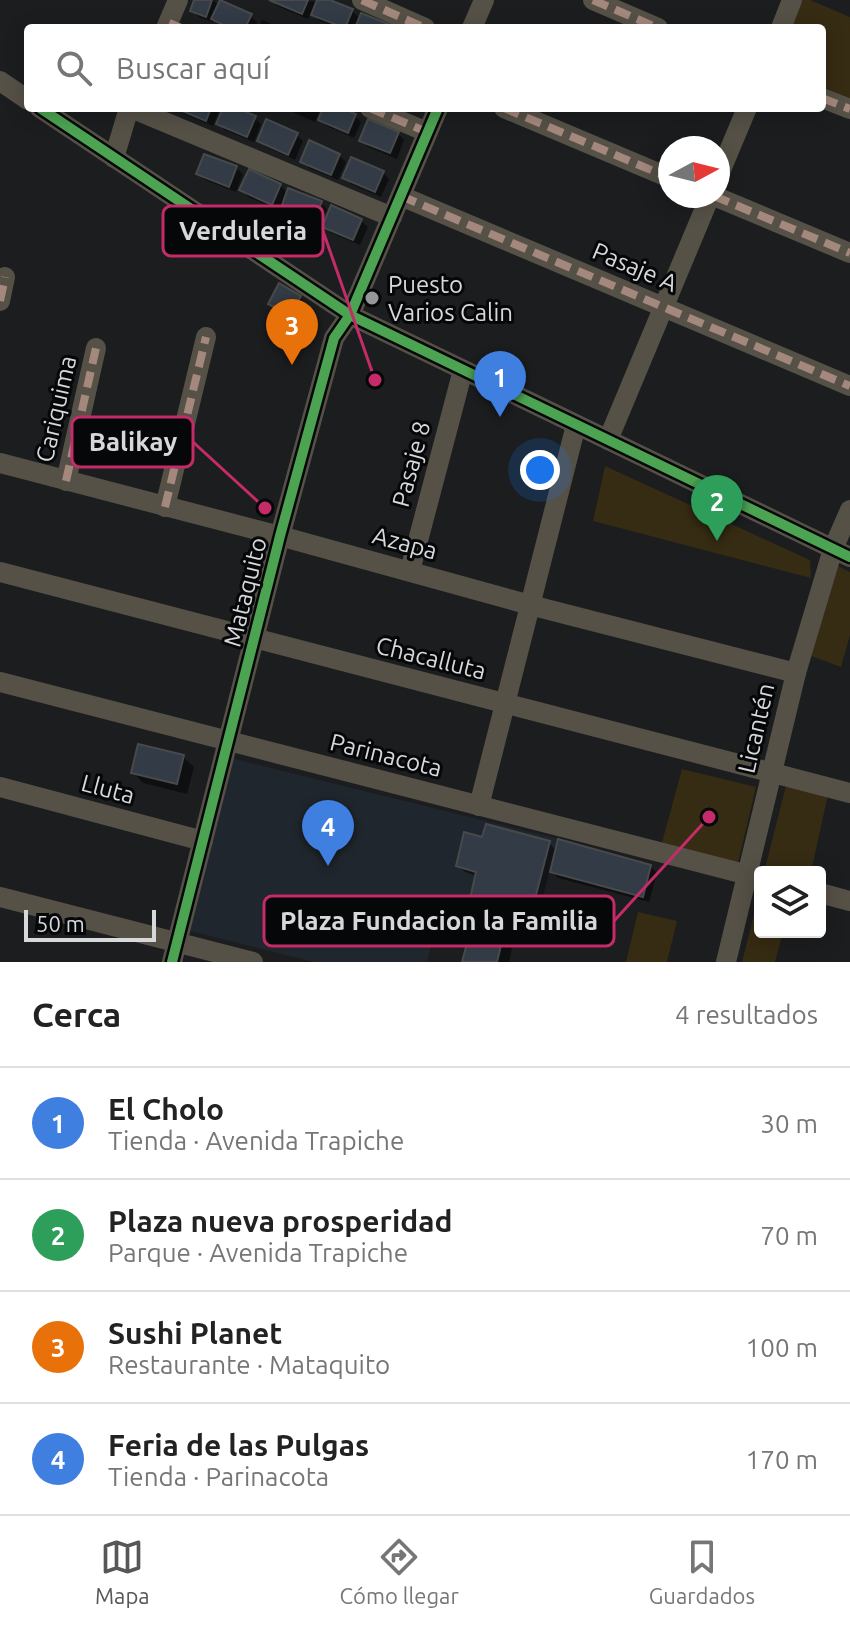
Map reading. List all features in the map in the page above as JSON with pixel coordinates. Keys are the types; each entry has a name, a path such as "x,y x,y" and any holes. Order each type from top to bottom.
{"street":[{"path":"172,24 178,0"},
{"path":"362,0 416,24"},
{"path":"474,24 484,0"},
{"path":"593,0 649,24"},
{"path":"783,24 792,0"},
{"path":"0,81 24,97"},
{"path":"826,100 850,109"},
{"path":"46,112 350,315 842,553"},
{"path":"114,158 129,112"},
{"path":"140,112 392,217"},
{"path":"380,112 427,132"},
{"name":"Mataquito","path":"174,953 280,536 334,338 350,315 436,112"},
{"path":"513,112 658,173"},
{"path":"730,148 745,112"},
{"name":"Pasaje A","path":"401,196 850,386"},
{"path":"730,203 850,253"},
{"path":"608,440 707,208"},
{"path":"0,301 5,277"},
{"path":"165,507 206,337"},
{"name":"Cariquima","path":"66,481 96,348"},
{"name":"Pasaje 8","path":"410,571 463,370"},
{"path":"479,806 576,425"},
{"name":"Azapa","path":"0,463 796,673"},
{"name":"Licantén","path":"756,866 772,775 796,673 842,553 850,510"},
{"name":"Chacalluta","path":"0,572 850,793"},
{"name":"Parinacota","path":"0,682 754,876"},
{"name":"Lluta","path":"0,787 203,841"},
{"name":"Licantén","path":"726,962 754,876"},
{"path":"826,895 850,901"},
{"path":"0,897 174,953 253,962"}],"shaded area":[{"path":"802,0 810,0 850,17 850,106 826,94 826,24 790,24"},
{"path":"605,466 810,560 811,578 593,521"},
{"path":"838,566 850,572 850,635 841,667 811,656"},
{"path":"231,758 558,839 533,939 439,916 427,962 314,962 189,931"},
{"path":"682,769 756,787 737,867 661,846"},
{"path":"788,778 829,790 812,866 766,866"},
{"path":"638,912 677,921 667,962 626,962"},
{"path":"754,914 754,938 781,938 775,962 742,962"}],"building":[{"path":"194,0 212,0 206,17 190,11"},
{"path":"220,0 252,14 247,24 222,24 211,19"},
{"path":"269,0 308,0 302,14"},
{"path":"317,0 330,0 353,9 347,24 335,24 311,15"},
{"path":"361,13 388,24 357,24"},
{"path":"185,112 209,112 206,121"},
{"path":"221,112 246,112 256,116 247,137 216,124"},
{"path":"321,112 356,114 348,133 318,120"},
{"path":"266,119 298,133 288,155 257,141"},
{"path":"368,119 399,132 390,153 359,141"},
{"path":"309,140 340,154 331,175 300,162"},
{"path":"204,154 237,166 229,187 196,174"},
{"path":"351,157 384,171 375,192 342,178"},
{"path":"249,169 281,184 272,205 239,190"},
{"path":"288,188 322,201 314,221 281,208"},
{"path":"331,205 362,219 353,240 322,227"},
{"path":"279,283 301,296 291,316 268,304"},
{"path":"138,744 184,755 177,784 131,773"},
{"path":"486,824 550,841 529,922 468,908 476,872 456,866 464,832 482,837"},
{"path":"558,839 651,865 643,897 550,872"},
{"path":"471,928 503,937 497,962 462,962"}],"marked path":[{"path":"362,0 416,24"},
{"path":"593,0 649,24"},
{"path":"826,100 850,109"},
{"path":"380,112 427,132"},
{"path":"513,112 658,173"},
{"path":"401,196 850,386"},
{"path":"730,203 850,253"},
{"path":"0,301 5,277"},
{"path":"165,507 206,337"},
{"path":"66,481 96,348"}],"cycle path":[{"path":"46,112 350,315 850,557"},
{"path":"172,962 280,536 334,338 350,315 436,112"}],"place":[{"name":"Puesto Varios Calin","path":"372,298"},
{"name":"Sushi Planet","path":"292,365"},
{"name":"Verduleria","path":"375,380"},
{"name":"El Cholo","path":"500,417"},
{"name":"Balikay","path":"265,508"},
{"name":"Plaza nueva prosperidad","path":"717,541"},
{"name":"Plaza Fundacion la Familia","path":"709,817"},
{"name":"Feria de las Pulgas","path":"328,866"}]}
